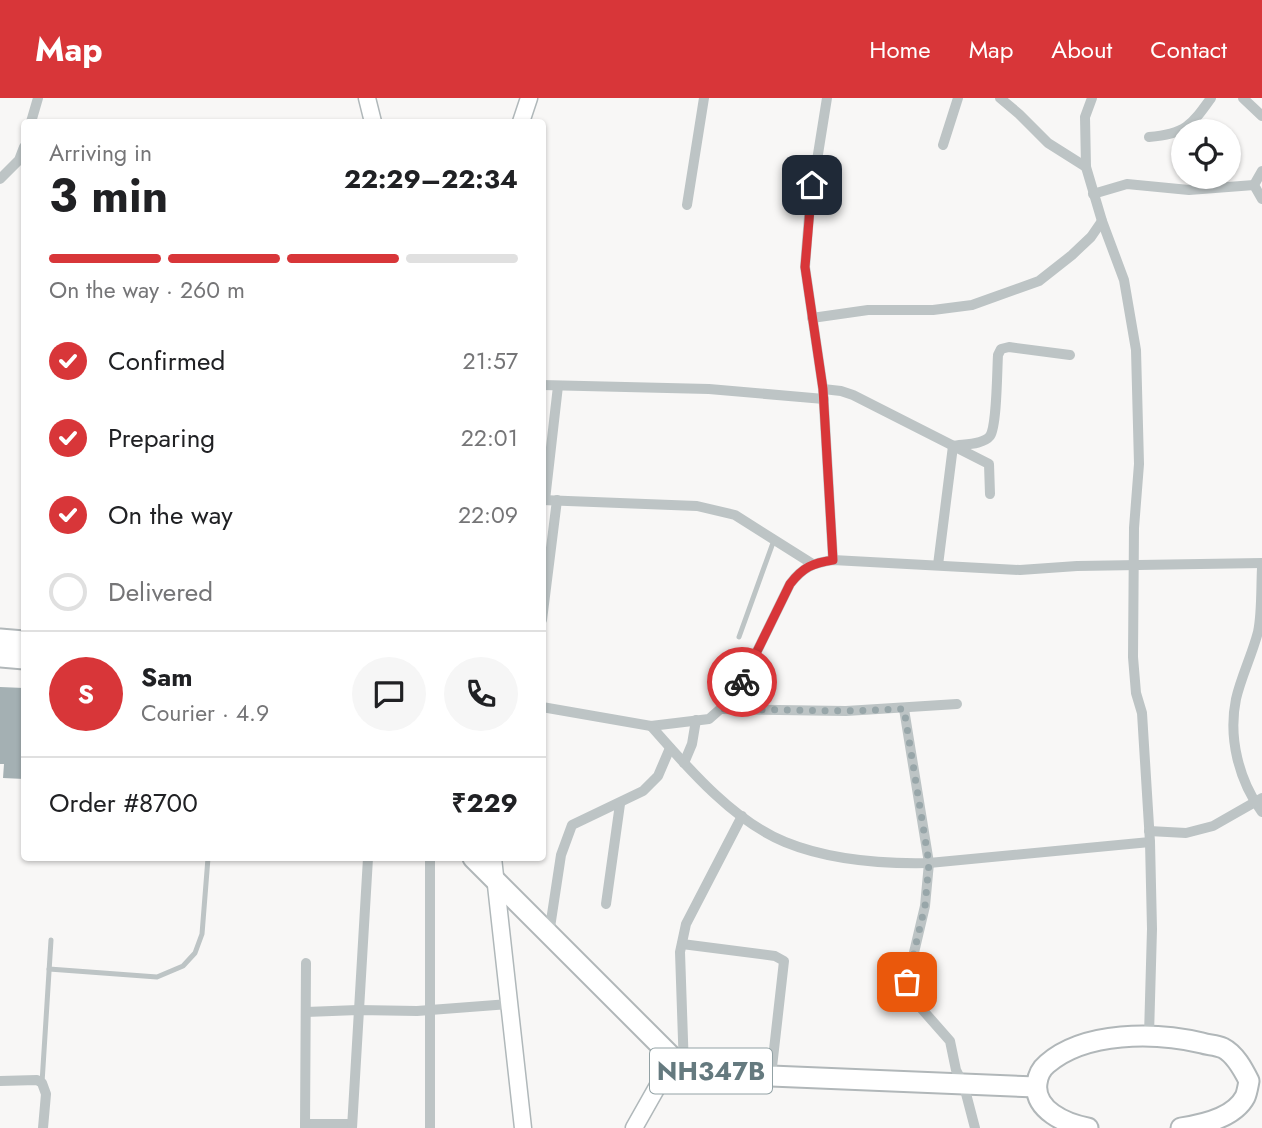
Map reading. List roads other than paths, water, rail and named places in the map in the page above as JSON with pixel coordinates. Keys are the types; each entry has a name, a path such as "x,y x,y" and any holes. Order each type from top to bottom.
{"highway":[{"path":"0,639 21,641"},
{"path":"0,657 21,659"},
{"name":"NH347B","path":"476,861 678,1064 771,1076 1036,1087"},
{"path":"1087,1128 1059,1119 1047,1110 1036,1087 1045,1065 1088,1042 1149,1035 1224,1048 1256,1081 1245,1098 1232,1110 1214,1120 1181,1128"}],"main road":[{"path":"367,98 372,119"},
{"path":"522,119 529,98"},
{"path":"493,861 523,1128"},
{"path":"634,1128 678,1064"}],"street":[{"path":"32,119 38,98"},
{"path":"687,205 704,98"},
{"path":"827,98 810,204 805,267 824,394 833,560"},
{"path":"943,145 958,98"},
{"path":"1000,98 1048,143 1086,167"},
{"path":"1092,98 1085,117 1086,167 1124,280 1136,349 1139,464 1134,528 1133,657 1136,693 1142,713 1150,837 1152,929 1149,1035"},
{"path":"1149,137 1170,136 1181,132 1194,123 1211,98"},
{"path":"1243,98 1262,116"},
{"path":"0,179 21,155"},
{"path":"1254,185 1262,171"},
{"path":"1093,194 1127,184 1189,190 1254,185"},
{"path":"1254,185 1262,199"},
{"path":"812,318 869,310 933,310 972,305 1039,281 1082,246 1102,221"},
{"path":"953,446 982,442 990,437 998,355 1001,349 1009,347 1070,355"},
{"path":"546,385 824,394 841,391 989,464 990,494"},
{"path":"546,484 558,386"},
{"path":"938,565 953,446"},
{"path":"546,500 698,506 735,515 811,563"},
{"path":"546,588 557,500"},
{"path":"546,708 651,726 709,719 737,692 790,584 799,572 811,563 833,560 1020,570 1135,564 1262,565 1258,630 1234,713 1242,779 1258,800 1262,812"},
{"path":"721,709 846,711 957,704"},
{"path":"904,709 929,863 925,906 907,982 913,999 950,1041 956,1070 964,1086 975,1128"},
{"path":"684,763 692,744 696,720"},
{"path":"651,726 684,763 759,829 785,842 815,851 894,863 929,863 1186,833 1213,826 1258,800"},
{"path":"549,934 561,855 568,831 576,821 620,804 643,791 658,776 670,748"},
{"path":"606,904 620,804"},
{"path":"678,1064 680,952 686,924 742,816"},
{"path":"306,963 305,1126 352,1126 368,861"},
{"path":"430,861 430,1128"},
{"path":"682,944 775,956 784,961 771,1076"},
{"path":"306,1012 428,1011 509,1004"},
{"path":"0,1081 37,1080 43,1083 46,1094 43,1128"}],"lane":[{"path":"739,637 774,540"},
{"path":"49,969 157,977 183,966 195,953 202,934 208,861"},
{"path":"43,1083 51,940"}]}
